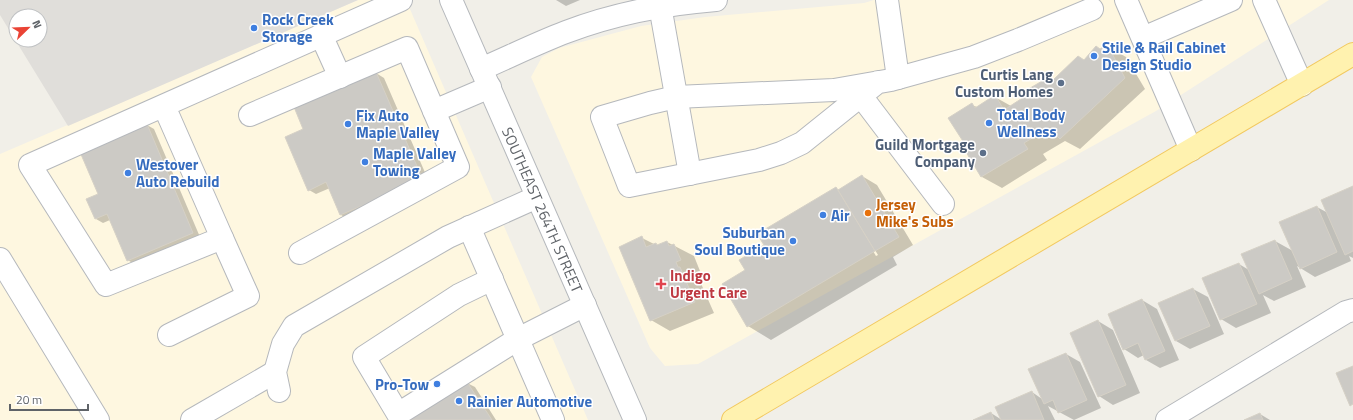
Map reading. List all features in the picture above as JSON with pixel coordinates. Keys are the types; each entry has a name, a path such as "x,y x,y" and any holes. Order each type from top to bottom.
{"main road":[{"path":"734,420 1353,54"}],"street":[{"path":"222,238 106,285 30,165 401,0"},
{"name":"SOUTHEAST 264TH STREET","path":"451,0 635,420"},
{"path":"434,111 485,78 566,32 660,3 716,0"},
{"path":"887,0 888,80"},
{"path":"1126,0 1191,150"},
{"path":"1143,38 1231,0"},
{"path":"1264,0 1302,84"},
{"path":"660,3 690,174"},
{"path":"888,80 861,96 802,143 781,153 759,160 629,186 602,117 676,97 834,90 888,80 974,57 1092,9"},
{"path":"321,36 340,77"},
{"path":"250,115 407,48 458,167 300,253"},
{"path":"861,96 943,204"},
{"path":"164,106 248,296 169,335"},
{"path":"192,420 277,381 284,344 294,326 448,237 537,197"},
{"path":"469,227 553,420"},
{"path":"0,259 7,285 98,420"},
{"path":"492,280 459,295 364,358 398,414 518,339 585,305"},
{"path":"1166,420 1346,312 1353,310"}],"shaded area":[{"path":"0,0 358,0 68,126 20,48 48,48 48,8 8,8 8,28 0,15"},
{"path":"358,0 406,0 588,420 0,420 0,154"},
{"path":"874,0 1329,0 1156,111 698,364 665,366 650,348 531,77 542,57 559,48 641,26 705,17 864,3"}],"building":[{"path":"1107,44 1125,78 1060,139 1049,128 1024,143 1028,149 981,177 963,147 966,146 948,118 972,103 975,108 995,95 1004,110 1027,95 1025,91 1049,77 1053,80 1078,56 1084,60 1096,46 1100,49"},
{"path":"376,72 423,180 340,215 326,182 308,191 285,137 303,129 294,107"},
{"name":"Westover Auto Rebuild","path":"147,124 193,233 127,261 107,214 95,219 86,199 98,194 80,152"},
{"name":"Jersey Mike's Subs","path":"862,175 899,237 875,251 838,190"},
{"path":"1353,186 1353,251 1345,255 1321,200"},
{"path":"836,187 875,251 747,327 722,284 745,270 739,260 764,245 757,234"},
{"path":"1317,206 1337,252 1300,269 1279,222"},
{"name":"Indigo Urgent Care","path":"642,236 646,247 667,241 669,246 674,244 681,260 676,262 678,267 680,267 695,302 650,321 619,247"},
{"path":"1275,240 1292,279 1259,294 1241,254"},
{"path":"1239,263 1257,304 1220,320 1202,278"},
{"path":"1193,288 1210,326 1175,341 1158,303"},
{"path":"1142,299 1165,351 1145,360 1138,343 1123,350 1108,314"},
{"path":"1098,320 1126,385 1098,397 1070,333"},
{"path":"1066,353 1087,400 1058,413 1053,400 1044,404 1028,369"},
{"path":"1353,366 1353,404 1350,406 1336,373"},
{"name":"Rainier Automotive","path":"467,382 492,420 408,420"},
{"path":"1032,391 1044,420 1001,420 995,407"},
{"path":"991,412 994,420 973,420"},
{"path":"1260,413 1263,420 1244,420"}],"place":[{"name":"Rock Creek Storage","path":"254,28"},
{"name":"Stile & Rail Cabinet Design Studio","path":"1094,56"},
{"name":"Curtis Lang Custom Homes","path":"1061,83"},
{"name":"Total Body Wellness","path":"989,123"},
{"name":"Fix Auto Maple Valley","path":"348,124"},
{"name":"Guild Mortgage Company","path":"983,153"},
{"name":"Maple Valley Towing","path":"365,162"},
{"name":"Westover Auto Rebuild","path":"128,173"},
{"name":"Jersey Mike's Subs","path":"868,213"},
{"name":"Air","path":"823,215"},
{"name":"Suburban Soul Boutique","path":"793,241"},
{"name":"Indigo Urgent Care","path":"661,284"},
{"name":"Pro-Tow","path":"437,384"},
{"name":"Rainier Automotive","path":"459,401"}]}
